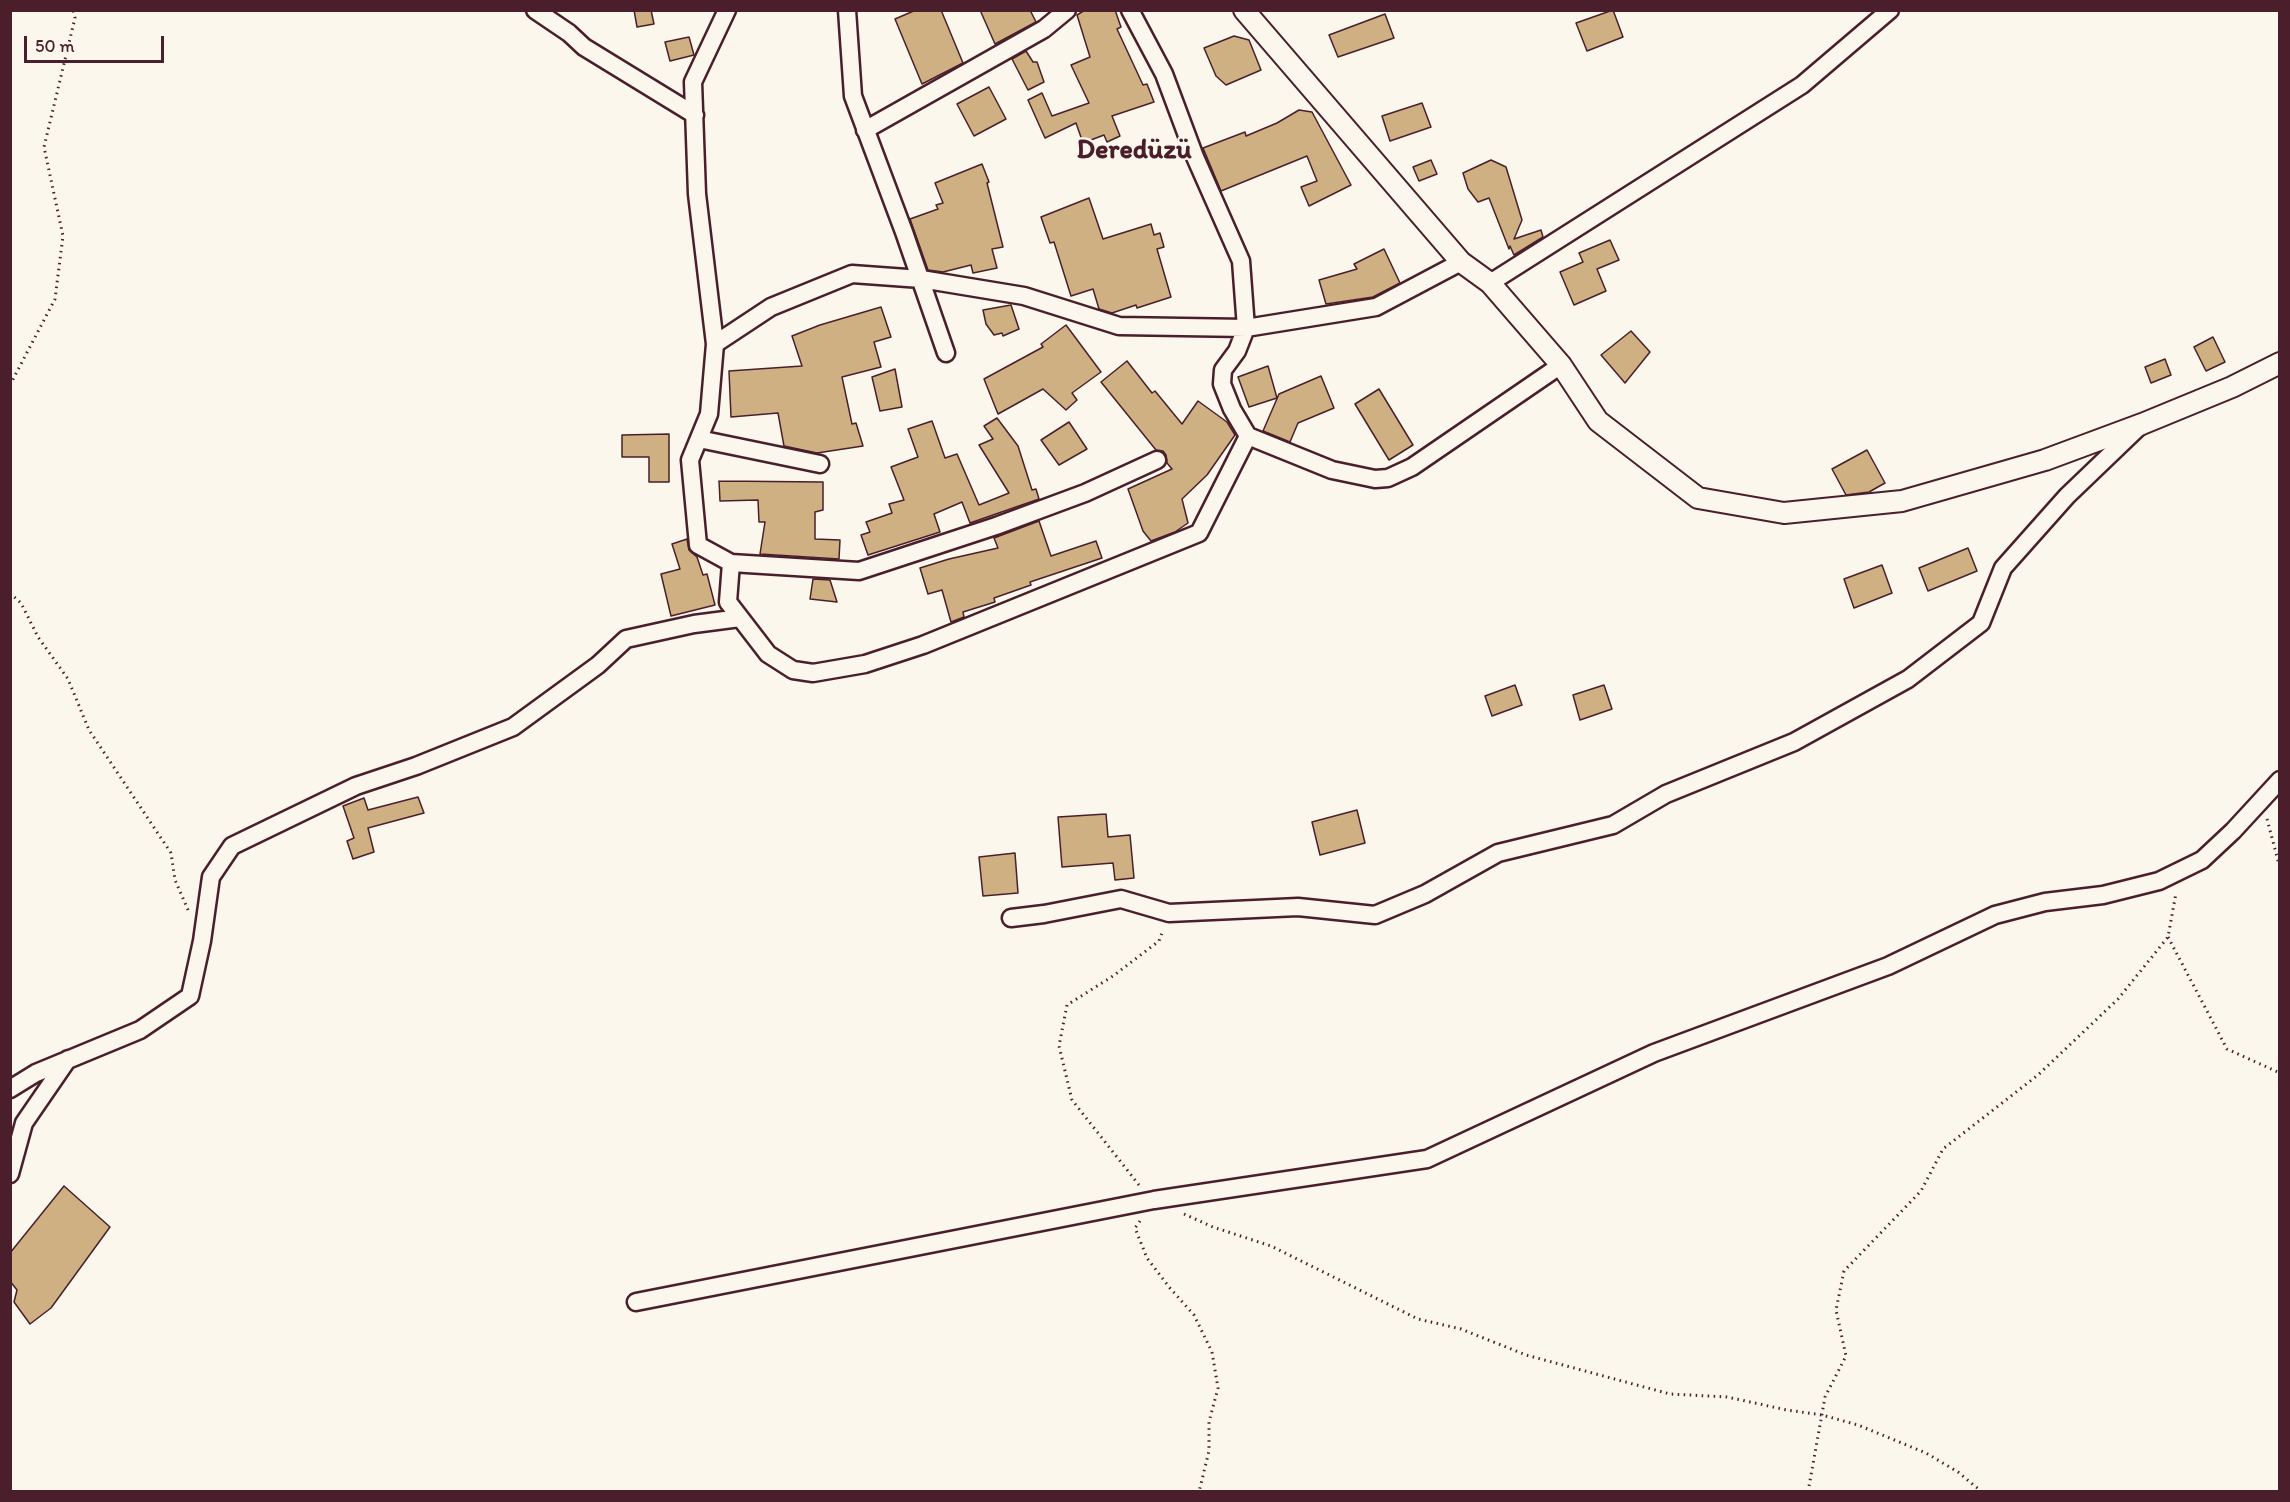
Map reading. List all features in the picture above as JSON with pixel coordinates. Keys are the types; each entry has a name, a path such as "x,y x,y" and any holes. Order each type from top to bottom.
{"street":[{"path":"535,10 569,33 584,47 695,115"},
{"path":"727,10 693,82 698,194 715,344 709,414 690,460 698,545 732,563 860,572 1085,493 1157,460"},
{"path":"847,10 852,96 921,279 945,353"},
{"path":"865,130 1044,29 1067,10"},
{"path":"1130,10 1164,74 1195,157 1241,261 1246,328 1237,351 1222,370 1222,384 1232,409 1248,435 1332,470 1375,478 1388,478 1412,467 1561,366"},
{"path":"1244,10 1461,262 1490,283 1561,366 1598,421 1698,498 1784,513 1902,501 2045,460 2232,387 2280,363"},
{"path":"1490,283 1802,85 1890,10"},
{"path":"715,344 771,307 852,274 921,279 1024,296 1119,326 1246,328 1376,307 1461,262"},
{"path":"1011,918 1121,899 1169,913 1298,907 1375,915 1425,894 1498,854 1612,825 1666,794 1794,742 1908,679 1981,623 2003,568 2067,496 2142,424"},
{"path":"732,563 728,602 768,654 793,670 813,673 854,665 923,645 1199,533 1248,435"},
{"path":"699,439 820,464"},
{"path":"10,1089 36,1073 140,1030 190,996 202,940 211,877 232,846 356,786 416,766 513,727 598,665 626,639 694,624 740,618"},
{"path":"636,1302 1154,1200 1427,1159 1654,1053 1888,966 1995,915 2045,902 2103,895 2159,881 2202,860 2234,831 2280,780"},
{"path":"10,1174 24,1123 68,1059"}],"path":[{"path":"10,386 54,299 63,236 44,147 75,18 73,10"},
{"path":"10,593 21,603 38,637 68,679 89,730 171,853 175,880 188,910"},
{"path":"2262,800 2280,868"},
{"path":"1808,1491 1825,1396 1846,1356 1836,1310 1844,1271 1921,1191 1943,1149 2038,1075 2118,999 2168,937 2181,870"},
{"path":"1169,913 1159,941 1113,976 1067,1005 1059,1046 1072,1100 1130,1176 1154,1200 1135,1228 1147,1258 1194,1315 1212,1352 1218,1388 1209,1422 1209,1451 1199,1491"},
{"path":"2168,937 2227,1049 2280,1073"},
{"path":"1184,1214 1213,1227 1271,1246 1418,1319 1461,1329 1526,1354 1670,1394 1727,1397 1822,1415 1858,1425 1926,1453 1958,1472 1982,1491"}],"building":[{"path":"634,10 651,10 654,24 637,27"},
{"path":"916,10 941,10 963,63 922,84 895,19"},
{"path":"980,10 1030,10 1036,22 995,44"},
{"path":"1085,10 1115,10 1121,27 1117,29 1143,85 1147,84 1154,102 1112,116 1120,136 1107,142 1104,135 1083,143 1076,123 1045,138 1028,100 1042,93 1052,116 1089,103 1071,65 1090,57 1077,15"},
{"path":"1613,10 1623,37 1587,51 1576,23"},
{"path":"1385,14 1394,38 1338,57 1329,35"},
{"path":"1234,36 1249,40 1261,70 1226,85 1216,76 1204,48"},
{"path":"689,37 694,55 670,61 665,42"},
{"path":"1026,51 1033,62 1037,62 1044,82 1028,90 1012,59"},
{"path":"989,87 1006,119 974,136 957,104"},
{"path":"1422,103 1431,127 1390,141 1382,116"},
{"path":"1299,110 1312,112 1351,185 1309,206 1301,187 1317,181 1307,156 1221,191 1203,148 1245,132 1246,136 1277,123"},
{"path":"1431,160 1437,174 1419,181 1413,167"},
{"path":"1491,160 1506,167 1522,220 1514,239 1541,230 1543,237 1514,255 1510,246 1509,249 1489,198 1478,202 1468,189 1463,173"},
{"path":"982,164 989,182 987,183 1003,247 992,249 997,268 973,273 971,265 943,272 928,270 910,219 938,209 936,205 943,203 935,183"},
{"path":"1089,198 1103,239 1151,224 1154,235 1160,233 1164,247 1157,249 1171,297 1112,313 1099,309 1093,289 1071,296 1054,242 1050,243 1041,217"},
{"path":"1610,240 1619,260 1597,269 1606,291 1574,305 1560,272 1583,262 1579,253"},
{"path":"1384,249 1400,283 1373,297 1326,304 1319,280 1357,269 1354,264"},
{"path":"1011,305 1019,329 1003,336 1002,333 994,335 986,324 983,310"},
{"path":"881,307 891,337 874,342 881,367 842,377 852,424 856,423 863,446 817,453 784,446 778,413 731,417 729,371 802,366 792,336"},
{"path":"1066,325 1101,372 1072,393 1077,400 1066,410 1043,389 998,414 984,379 1043,347 1041,344"},
{"path":"1631,331 1650,352 1625,383 1601,355"},
{"path":"2213,337 2225,362 2206,371 2194,347"},
{"path":"2165,359 2171,375 2151,383 2145,367"},
{"path":"1127,361 1152,393 1155,391 1182,424 1198,401 1227,422 1235,435 1207,475 1182,499 1188,523 1175,532 1151,541 1143,531 1128,489 1172,469 1163,451 1156,450 1101,382"},
{"path":"1268,366 1277,398 1249,407 1238,377"},
{"path":"895,369 902,407 880,411 872,377"},
{"path":"1321,376 1334,408 1298,423 1290,442 1263,431 1279,394"},
{"path":"1379,389 1413,445 1389,460 1355,404"},
{"path":"997,418 1018,446 1032,490 1036,489 1039,499 970,523 962,502 934,514 940,532 868,555 861,535 870,532 866,522 892,513 889,504 904,500 891,467 918,457 908,429 932,421 945,458 957,454 979,505 1009,493 979,445 993,439 984,426"},
{"path":"1069,422 1087,449 1059,465 1041,440"},
{"path":"669,434 669,482 649,482 649,457 622,457 622,435"},
{"path":"1867,450 1885,483 1869,492 1846,495 1832,469"},
{"path":"719,481 823,482 823,510 815,512 815,539 840,540 839,559 760,554 765,522 759,522 758,500 720,501"},
{"path":"1039,521 1051,556 1096,541 1102,558 1030,582 1031,585 994,598 995,602 963,612 964,617 951,622 942,590 928,594 920,568 998,548 994,538"},
{"path":"687,539 689,550 697,557 703,575 707,574 715,605 671,616 661,574 680,569 672,544"},
{"path":"1968,548 1977,571 1928,591 1919,568"},
{"path":"1882,565 1892,593 1854,608 1844,579"},
{"path":"813,579 830,580 837,602 810,599"},
{"path":"1515,685 1522,705 1492,716 1485,696"},
{"path":"1604,685 1612,709 1580,720 1573,695"},
{"path":"418,797 424,813 368,828 374,852 353,859 347,841 354,838 343,806 364,798 368,810"},
{"path":"1357,810 1365,843 1320,855 1312,822"},
{"path":"1106,814 1108,837 1130,835 1134,878 1115,880 1113,863 1062,867 1058,817"},
{"path":"1015,853 1018,893 983,896 979,857"},
{"path":"64,1186 110,1227 51,1308 30,1324 14,1302 17,1290 10,1281 10,1253"}],"district":[{"name":"Deredüzü","path":"1134,151"}]}
